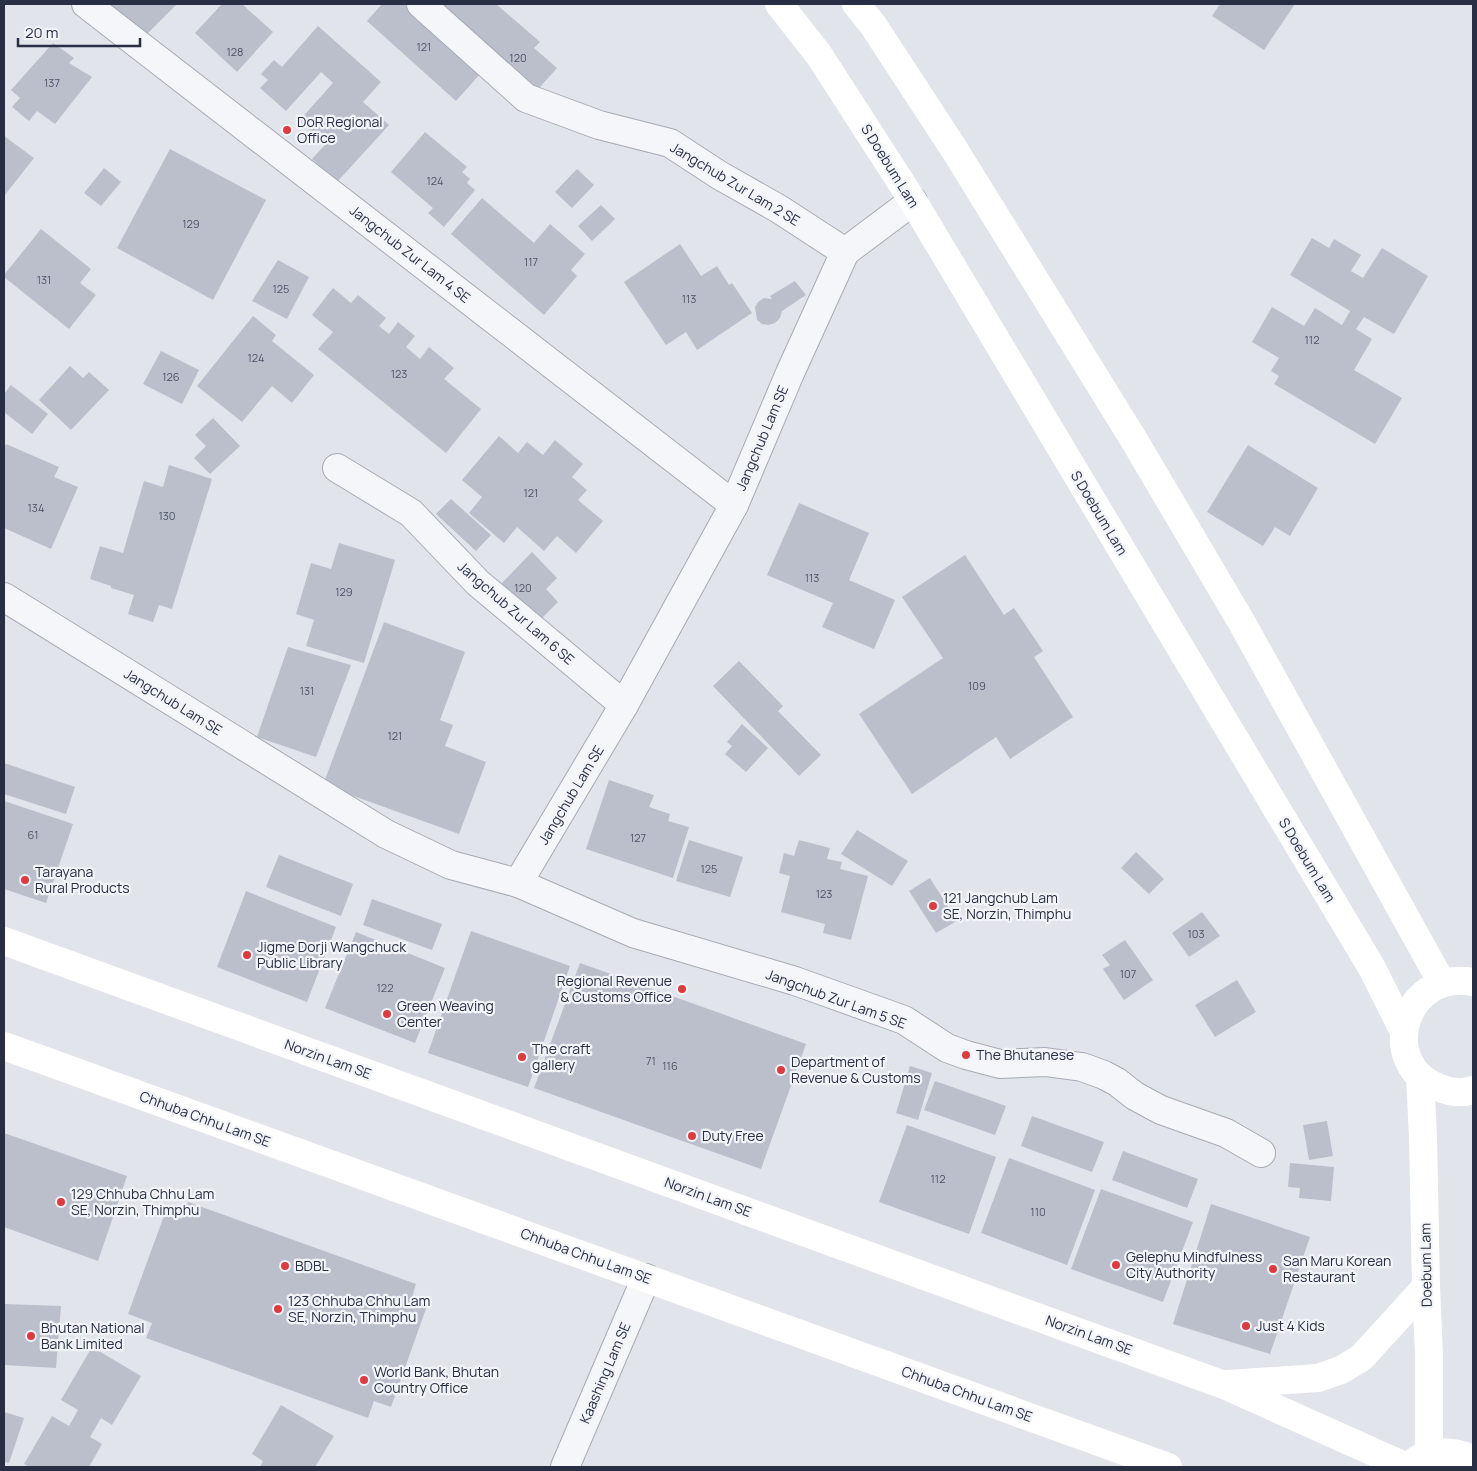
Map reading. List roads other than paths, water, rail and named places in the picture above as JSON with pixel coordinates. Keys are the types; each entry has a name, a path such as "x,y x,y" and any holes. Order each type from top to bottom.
{"main road":[{"name":"S Doebum Lam","path":"779,4 819,55 913,201 1372,968 1404,1032"},
{"path":"856,4 954,149 1139,448 1242,623 1442,983"},
{"name":"Norzin Lam SE","path":"4,942 1224,1385 1414,1463"},
{"path":"1473,982 1459,980 1442,983 1428,990 1416,1002 1408,1015 1404,1032 1405,1048 1410,1063 1420,1076 1434,1086 1452,1092 1473,1090"},
{"name":"Chhuba Chhu Lam SE","path":"4,1046 1168,1467"},
{"name":"Doebum Lam","path":"1414,1463 1429,1354 1420,1076"},
{"path":"1224,1385 1318,1378 1341,1370 1361,1358 1426,1287"},
{"path":"1414,1463 1445,1452 1452,1452 1473,1459"}],"street":[{"name":"Jangchub Zur Lam 4 SE","path":"86,4 734,505"},
{"name":"Jangchub Zur Lam 2 SE","path":"420,4 526,98 598,125 670,143 719,175 780,209 845,252"},
{"name":"Jangchub Lam SE","path":"4,597 386,834 450,865 518,883 624,706 734,505 790,373 845,252 913,201"},
{"name":"Jangchub Zur Lam 6 SE","path":"337,468 411,514 478,583 624,706"},
{"name":"Jangchub Zur Lam 5 SE","path":"518,883 633,933 794,982 904,1020 947,1048 966,1055 1000,1064 1045,1062 1082,1067 1117,1082 1135,1096 1161,1110 1226,1132 1260,1152"},
{"name":"Kaashing Lam SE","path":"564,1467 646,1278"}],"place":[{"name":"DoR Regional Office","path":"287,130"},
{"name":"Tarayana Rural Products","path":"25,880"},
{"name":"121 Jangchub Lam SE, Norzin, Thimphu","path":"933,906"},
{"name":"Jigme Dorji Wangchuck Public Library","path":"247,955"},
{"name":"Regional Revenue & Customs Office","path":"682,989"},
{"name":"Green Weaving Center","path":"387,1014"},
{"name":"The Bhutanese","path":"966,1055"},
{"name":"The craft gallery","path":"522,1057"},
{"name":"Department of Revenue & Customs","path":"781,1070"},
{"name":"Duty Free","path":"692,1136"},
{"name":"129 Chhuba Chhu Lam SE, Norzin, Thimphu","path":"61,1202"},
{"name":"Gelephu Mindfulness City Authority","path":"1116,1265"},
{"name":"BDBL","path":"285,1266"},
{"name":"San Maru Korean Restaurant","path":"1273,1269"},
{"name":"123 Chhuba Chhu Lam SE, Norzin, Thimphu","path":"278,1309"},
{"name":"Just 4 Kids","path":"1246,1326"},
{"name":"Bhutan National Bank Limited","path":"31,1336"},
{"name":"World Bank, Bhutan Country Office","path":"364,1380"}]}
